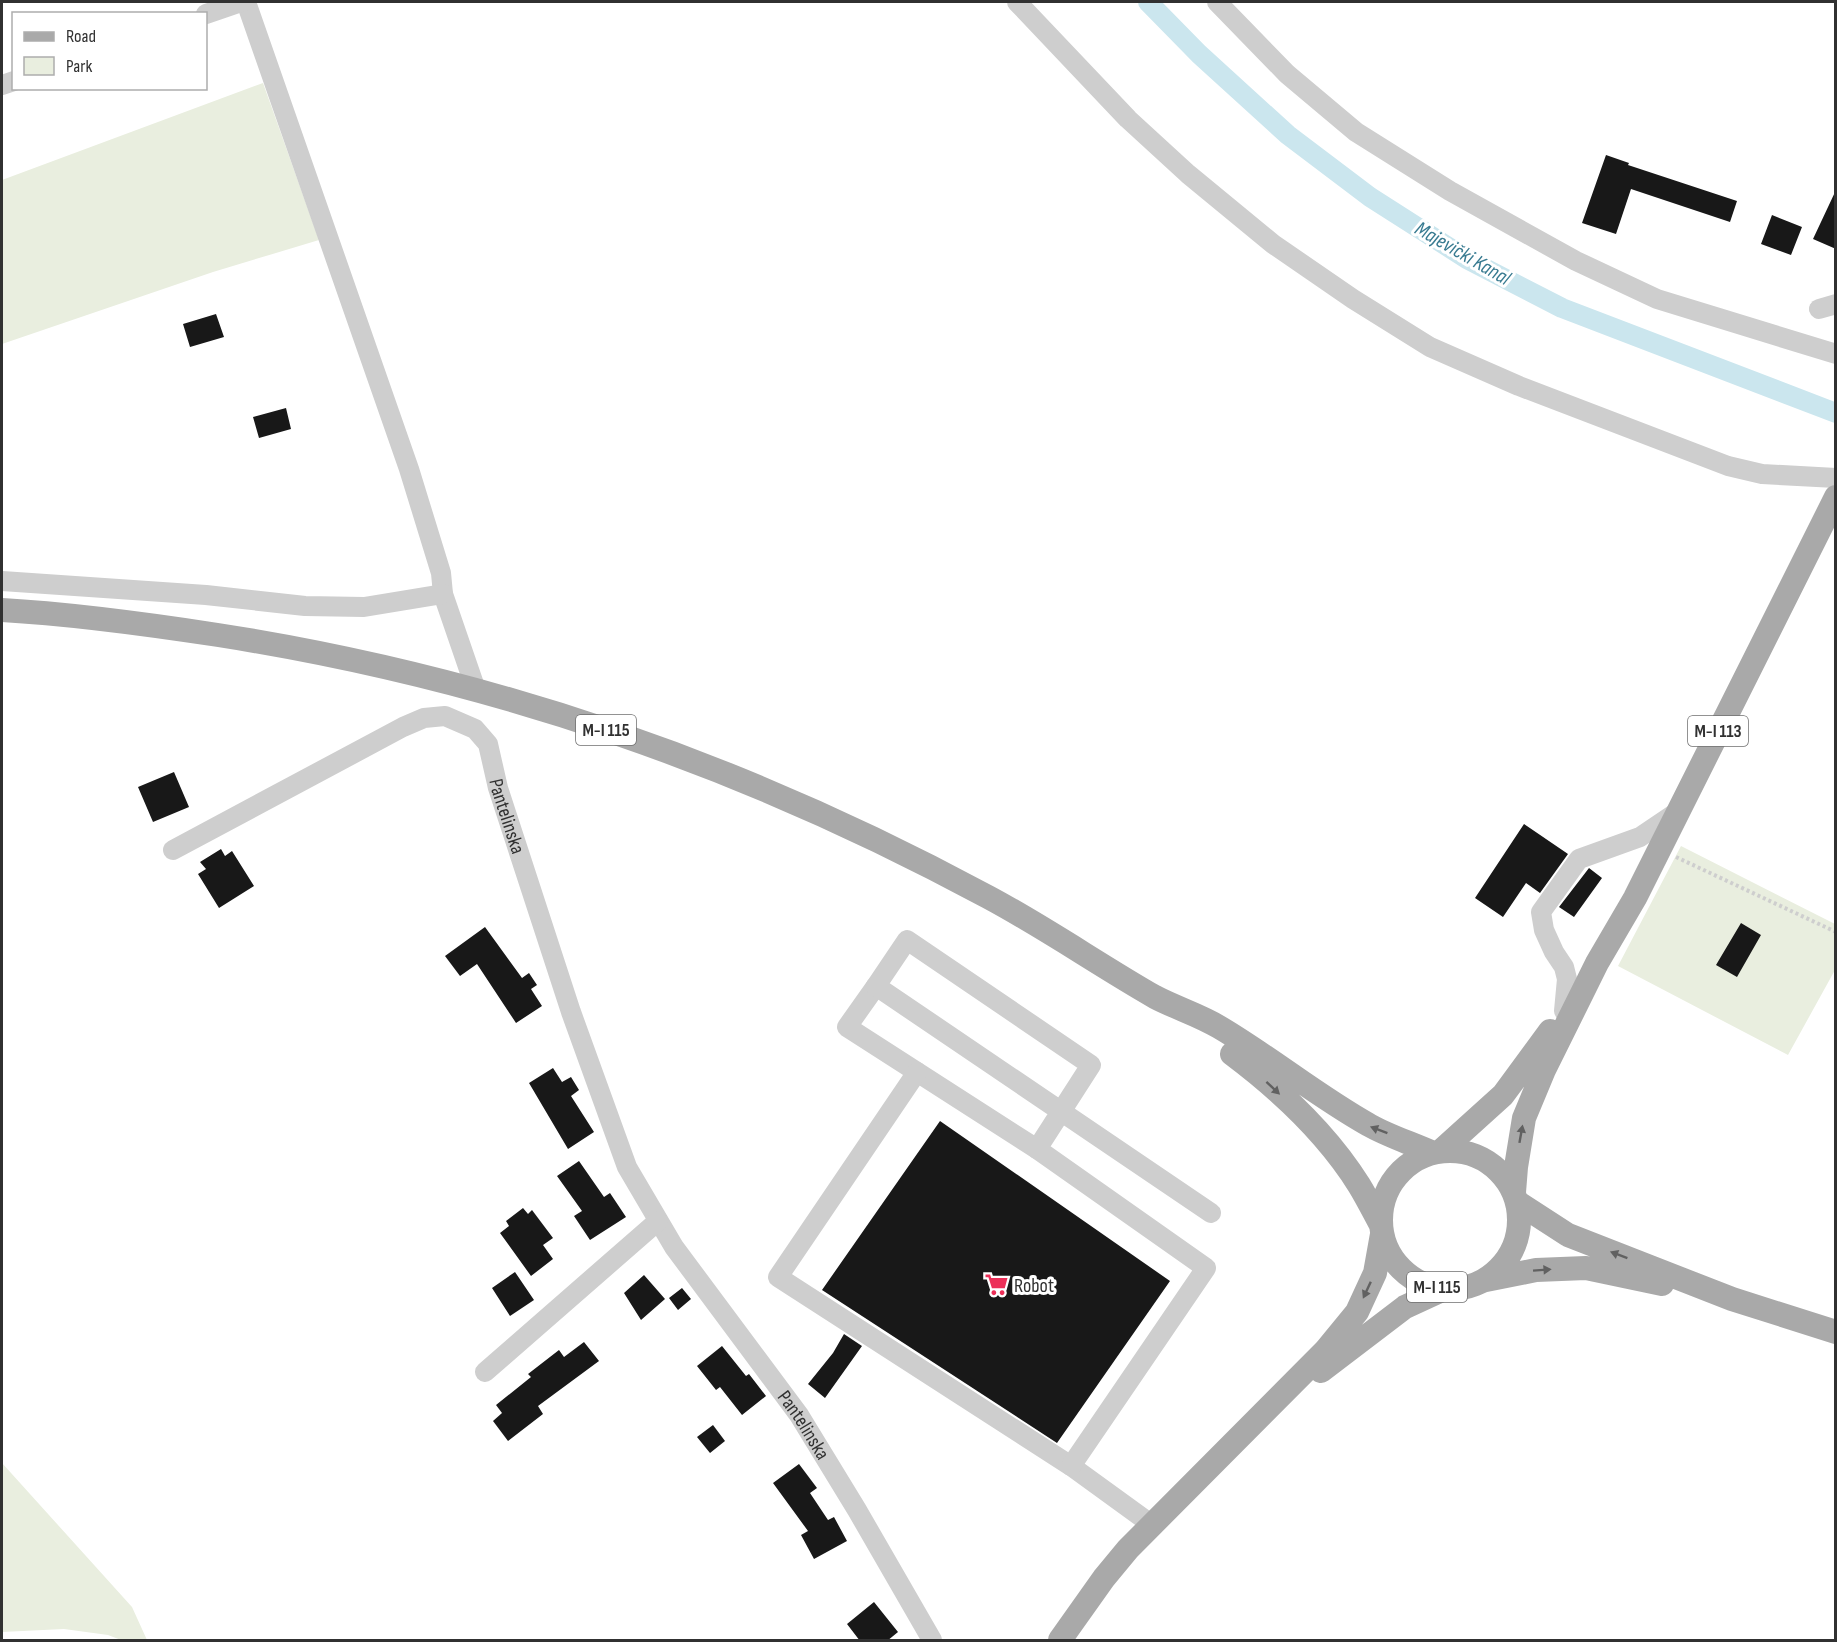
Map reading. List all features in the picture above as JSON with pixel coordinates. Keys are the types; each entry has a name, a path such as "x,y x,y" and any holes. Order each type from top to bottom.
{"main road":[{"name":"M-I 113","path":"1516,1197 1516,1167 1524,1118 1544,1070 1598,963 1635,898 1836,497"},
{"name":"M-I 115","path":"2,610 152,624 266,642 373,664 533,705 688,758 792,800 895,848 1038,925 1161,1000 1255,1071 1300,1113 1334,1150 1359,1185 1382,1230 1390,1254 1404,1271 1422,1283 1444,1289 1465,1287 1484,1280 1536,1270 1586,1269 1732,1299"},
{"name":"M-I 113","path":"1437,1152 1503,1095 1598,963"},
{"name":"M-I 115","path":"1161,1000 1218,1026 1372,1127 1437,1152 1464,1151 1485,1159 1502,1173 1516,1197 1520,1224 1514,1246 1502,1266 1484,1280"},
{"path":"1060,1641 1104,1578 1151,1524 1325,1351 1357,1312 1375,1273 1382,1230 1382,1206 1389,1188 1400,1172 1415,1160 1437,1152"},
{"name":"M-I 115","path":"1516,1197 1568,1235 1732,1299 1836,1332"},
{"path":"1244,1432 1381,1324 1405,1307 1444,1289"}],"street":[{"path":"207,14 244,2 409,469 441,573 443,594 476,690"},
{"path":"1017,2 1128,118 1197,181 1273,244 1353,299 1430,347 1519,386 1728,466 1762,474 1836,478"},
{"path":"1217,2 1287,74 1356,132 1450,192 1576,261 1657,299 1836,354"},
{"path":"2,581 206,595 305,606 364,607 443,594"},
{"name":"Pantelinska","path":"173,850 403,727 424,718 445,716 475,729 488,744 498,788 571,1012 627,1167 674,1247 799,1415 857,1510 932,1641"},
{"path":"1564,1011 1567,979 1564,967 1544,930 1541,912 1579,859 1640,837 1677,812"},
{"path":"1037,1149 1091,1065 907,940 847,1027 1037,1149 1206,1268 1071,1466"},
{"path":"876,986 1211,1214"},
{"path":"917,1072 778,1277 1071,1466 1151,1524"},
{"path":"485,1372 658,1221"}],"path":[{"path":"1659,849 1836,932"}],"green space":[{"path":"263,83 319,240 213,272 2,344 2,180"},
{"path":"1681,846 1835,924 1835,970 1788,1055 1618,966"},
{"path":"2,1463 132,1607 147,1640 121,1640 108,1635 64,1629 2,1632"}],"building":[{"path":"1606,155 1629,163 1628,165 1737,201 1730,222 1631,189 1616,234 1582,223"},
{"path":"1836,190 1836,249 1813,239"},
{"path":"1772,215 1802,227 1791,255 1761,244"},
{"path":"216,314 224,337 190,347 183,324"},
{"path":"286,408 291,429 259,438 253,417"},
{"path":"174,772 189,807 153,822 138,787"},
{"path":"1524,824 1568,854 1540,893 1526,883 1503,917 1475,898"},
{"path":"221,849 225,856 232,851 254,886 219,908 198,874 206,869 200,862"},
{"path":"1589,868 1602,878 1574,917 1559,907"},
{"path":"1741,923 1761,935 1737,977 1716,965"},
{"path":"485,927 522,978 529,973 537,985 531,989 542,1006 516,1023 477,964 460,976 445,956"},
{"path":"553,1068 562,1082 571,1077 579,1090 571,1096 594,1132 568,1149 529,1083"},
{"name":"Robot","path":"940,1121 1170,1281 1057,1443 822,1290"},
{"path":"579,1161 604,1197 610,1193 626,1217 590,1240 574,1216 582,1211 557,1176"},
{"path":"523,1208 528,1214 532,1210 553,1238 543,1245 553,1259 531,1276 500,1233 509,1226 506,1221"},
{"path":"515,1272 534,1300 510,1316 492,1288"},
{"path":"644,1275 665,1299 641,1320 624,1293"},
{"path":"682,1288 691,1299 678,1310 669,1298"},
{"path":"844,1334 862,1346 825,1398 808,1384 833,1353"},
{"path":"584,1342 599,1361 538,1406 543,1414 508,1441 493,1421 502,1413 496,1405 531,1377 528,1374 559,1350 564,1357"},
{"path":"722,1346 746,1376 749,1374 766,1396 742,1415 720,1387 716,1390 697,1366"},
{"path":"713,1425 725,1441 710,1453 697,1437"},
{"path":"799,1464 817,1488 810,1493 828,1520 834,1517 847,1541 814,1559 801,1535 808,1531 773,1483"},
{"path":"874,1602 898,1632 887,1641 860,1641 847,1624"}],"waterway":[{"name":"Majevički Kanal","path":"1148,2 1199,54 1288,135 1370,197 1467,259 1562,308 1836,413"}],"place":[{"name":"Robot","path":"996,1285"}]}
